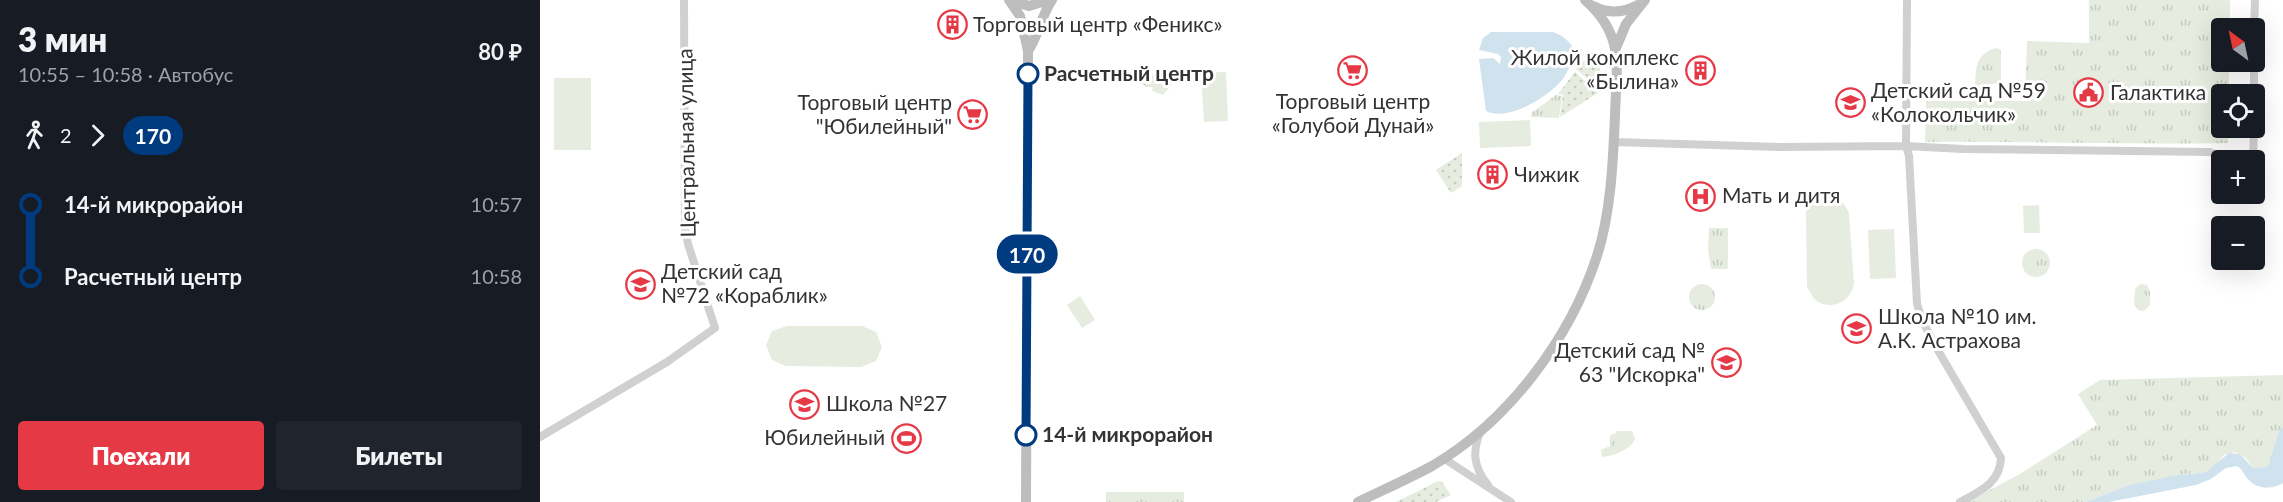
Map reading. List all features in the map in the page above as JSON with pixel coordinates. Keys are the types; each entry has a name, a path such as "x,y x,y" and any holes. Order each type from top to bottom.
{"street":[{"name":"Центральная улица","path":"540,437 667,362 715,328 688,244 686,228 684,0"},
{"path":"1009,0 1029,6 1050,0"},
{"path":"1009,0 1020,16 1028,51 1026,502"},
{"path":"1028,51 1035,41 1041,18 1050,0"},
{"path":"1907,0 1906,146 1909,156 1916,296 1919,311 1936,346 2001,458 2000,470 1994,481 1960,502"},
{"path":"2254,0 2254,18"},
{"path":"1587,2 1609,12 1629,10 1643,2"},
{"path":"1587,2 1606,22 1616,48"},
{"path":"1358,502 1443,459 1482,428 1528,381 1560,336 1575,310 1599,248 1607,209 1614,142 1616,48 1626,24 1643,2"},
{"path":"1614,142 1779,147 1906,146 2211,152"},
{"path":"1482,428 1474,458 1481,476 1494,492"},
{"path":"1443,459 1511,502"}],"green space":[{"path":"2089,0 2230,0 2230,18 2211,18 2211,72 2229,72 2229,84 2211,84 2211,138 2228,138 2228,143 1925,142 1926,101 2025,101 2027,41 2089,43"},
{"path":"1996,48 2001,50 2001,83 1975,86 1978,62 1984,54"},
{"path":"1600,54 1600,90 1576,69 1578,63"},
{"path":"1226,72 1228,121 1204,122 1201,73"},
{"path":"1575,72 1598,93 1560,117 1563,95 1558,94"},
{"path":"1148,73 1155,76 1179,76 1163,95 1152,91 1153,87 1146,87 1142,84 1142,77"},
{"path":"554,78 591,78 591,150 554,150"},
{"path":"1556,95 1562,96 1559,118 1531,117 1531,113"},
{"path":"1530,120 1531,146 1480,148 1479,122"},
{"path":"1462,153 1462,186 1451,193 1436,170"},
{"path":"1825,196 1840,200 1849,213 1854,283 1849,296 1834,305 1815,300 1807,287 1806,212 1811,203"},
{"path":"2039,205 2040,233 2024,233 2023,206"},
{"path":"1709,228 1728,228 1728,269 1711,269 1708,249"},
{"path":"1894,229 1896,278 1870,279 1868,230"},
{"path":"2036,249 2046,253 2050,263 2046,273 2036,277 2026,273 2022,263 2026,253"},
{"path":"1702,284 1711,288 1715,297 1711,306 1702,310 1693,306 1689,297 1693,288"},
{"path":"2140,284 2147,285 2150,292 2150,305 2144,311 2138,310 2134,304 2135,289"},
{"path":"1080,296 1095,320 1082,328 1067,305"},
{"path":"787,326 862,326 876,332 882,347 876,361 861,367 786,366 772,360 766,345 772,331"},
{"path":"2283,375 2283,428 2280,428 2269,467 2253,468 2245,457 2235,452 2224,455 2206,472 2129,485 2086,502 1967,502 2020,474 2097,425 2078,394 2100,380"},
{"path":"1617,431 1632,431 1635,439 1633,443 1621,452 1602,457 1601,450 1610,446 1610,435"},
{"path":"1438,481 1442,482 1451,495 1436,502 1396,502"},
{"path":"1106,492 1184,492 1184,502 1106,502"}],"water":[{"path":"1491,32 1553,32 1560,35 1574,50 1567,73 1556,87 1527,106 1505,113 1495,114 1486,111 1479,59 1493,58 1500,64 1501,57 1498,54 1479,50 1483,38"},
{"path":"2280,428 2283,428 2283,483 2278,485 2264,488 2254,484 2237,466 2226,468 2211,479 2196,485 2109,502 2086,502 2129,485 2206,472 2229,453 2240,454 2253,468 2268,467"}],"bus line":[{"name":"170","path":"1026,435 1028,74"}],"place":[{"name":"Торговый центр «Феникс»","path":"952,25"},
{"name":"Жилой комплекс «Былина»","path":"1700,70"},
{"name":"Торговый центр «Голубой Дунай»","path":"1353,71"},
{"name":"Расчетный центр","path":"1028,74"},
{"name":"Галактика","path":"2089,93"},
{"name":"Детский сад №59 «Колокольчик»","path":"1850,103"},
{"name":"Торговый центр \"Юбилейный\"","path":"973,115"},
{"name":"Чижик","path":"1493,175"},
{"name":"Мать и дитя","path":"1701,196"},
{"name":"Детский сад №72 «Кораблик»","path":"640,284"},
{"name":"Школа №10 им. А.К. Астрахова","path":"1857,329"},
{"name":"Детский сад № 63 \"Искорка\"","path":"1726,363"},
{"name":"Школа №27","path":"805,404"},
{"name":"14-й микрорайон","path":"1026,435"},
{"name":"Юбилейный","path":"906,438"}]}
